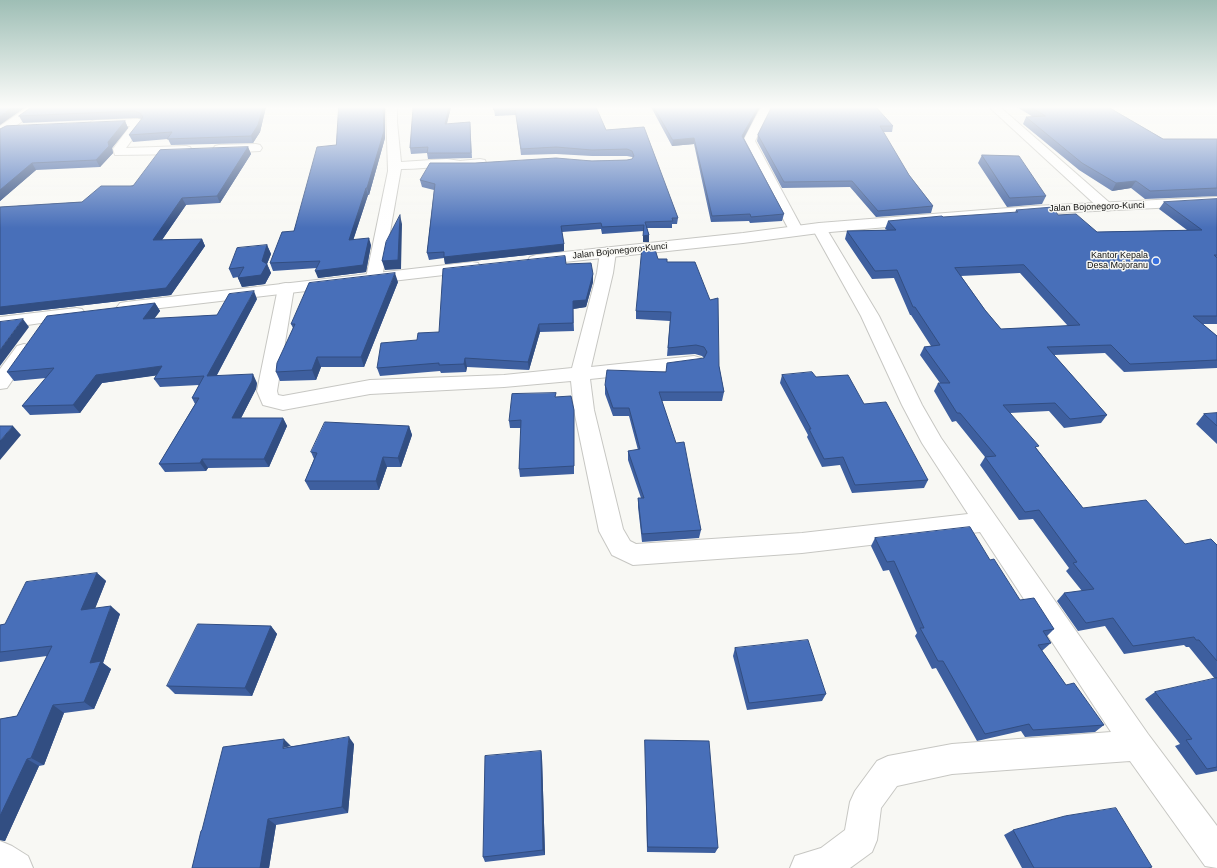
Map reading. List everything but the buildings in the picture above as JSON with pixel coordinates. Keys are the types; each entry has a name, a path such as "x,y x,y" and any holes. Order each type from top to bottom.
{"main road":[{"name":"Jalan Bojonegoro-Kunci","path":"524,261 743,238 808,229 1034,210 1217,201"},
{"path":"0,323 286,288 485,266"}],"street":[{"path":"120,148 119,152 195,150"},
{"path":"210,149 256,148"},
{"path":"374,278 393,182 395,148"},
{"path":"751,148 870,316 912,405 933,443 985,522 1137,745 1217,854"},
{"path":"1039,148 1106,207"},
{"path":"395,166 495,162"},
{"path":"608,252 606,273 580,374 584,410 611,530 621,548 633,555 802,543 985,522"},
{"path":"286,288 267,390 270,400 283,403 370,387 504,381 695,362"},
{"path":"0,383 48,317"},
{"path":"808,868 828,863 860,840 866,802 888,772 952,759 1137,745"},
{"path":"0,858 16,868"}],"place":[{"name":"Kantor Kepala Desa Mojoranu","path":"1156,261"}]}
